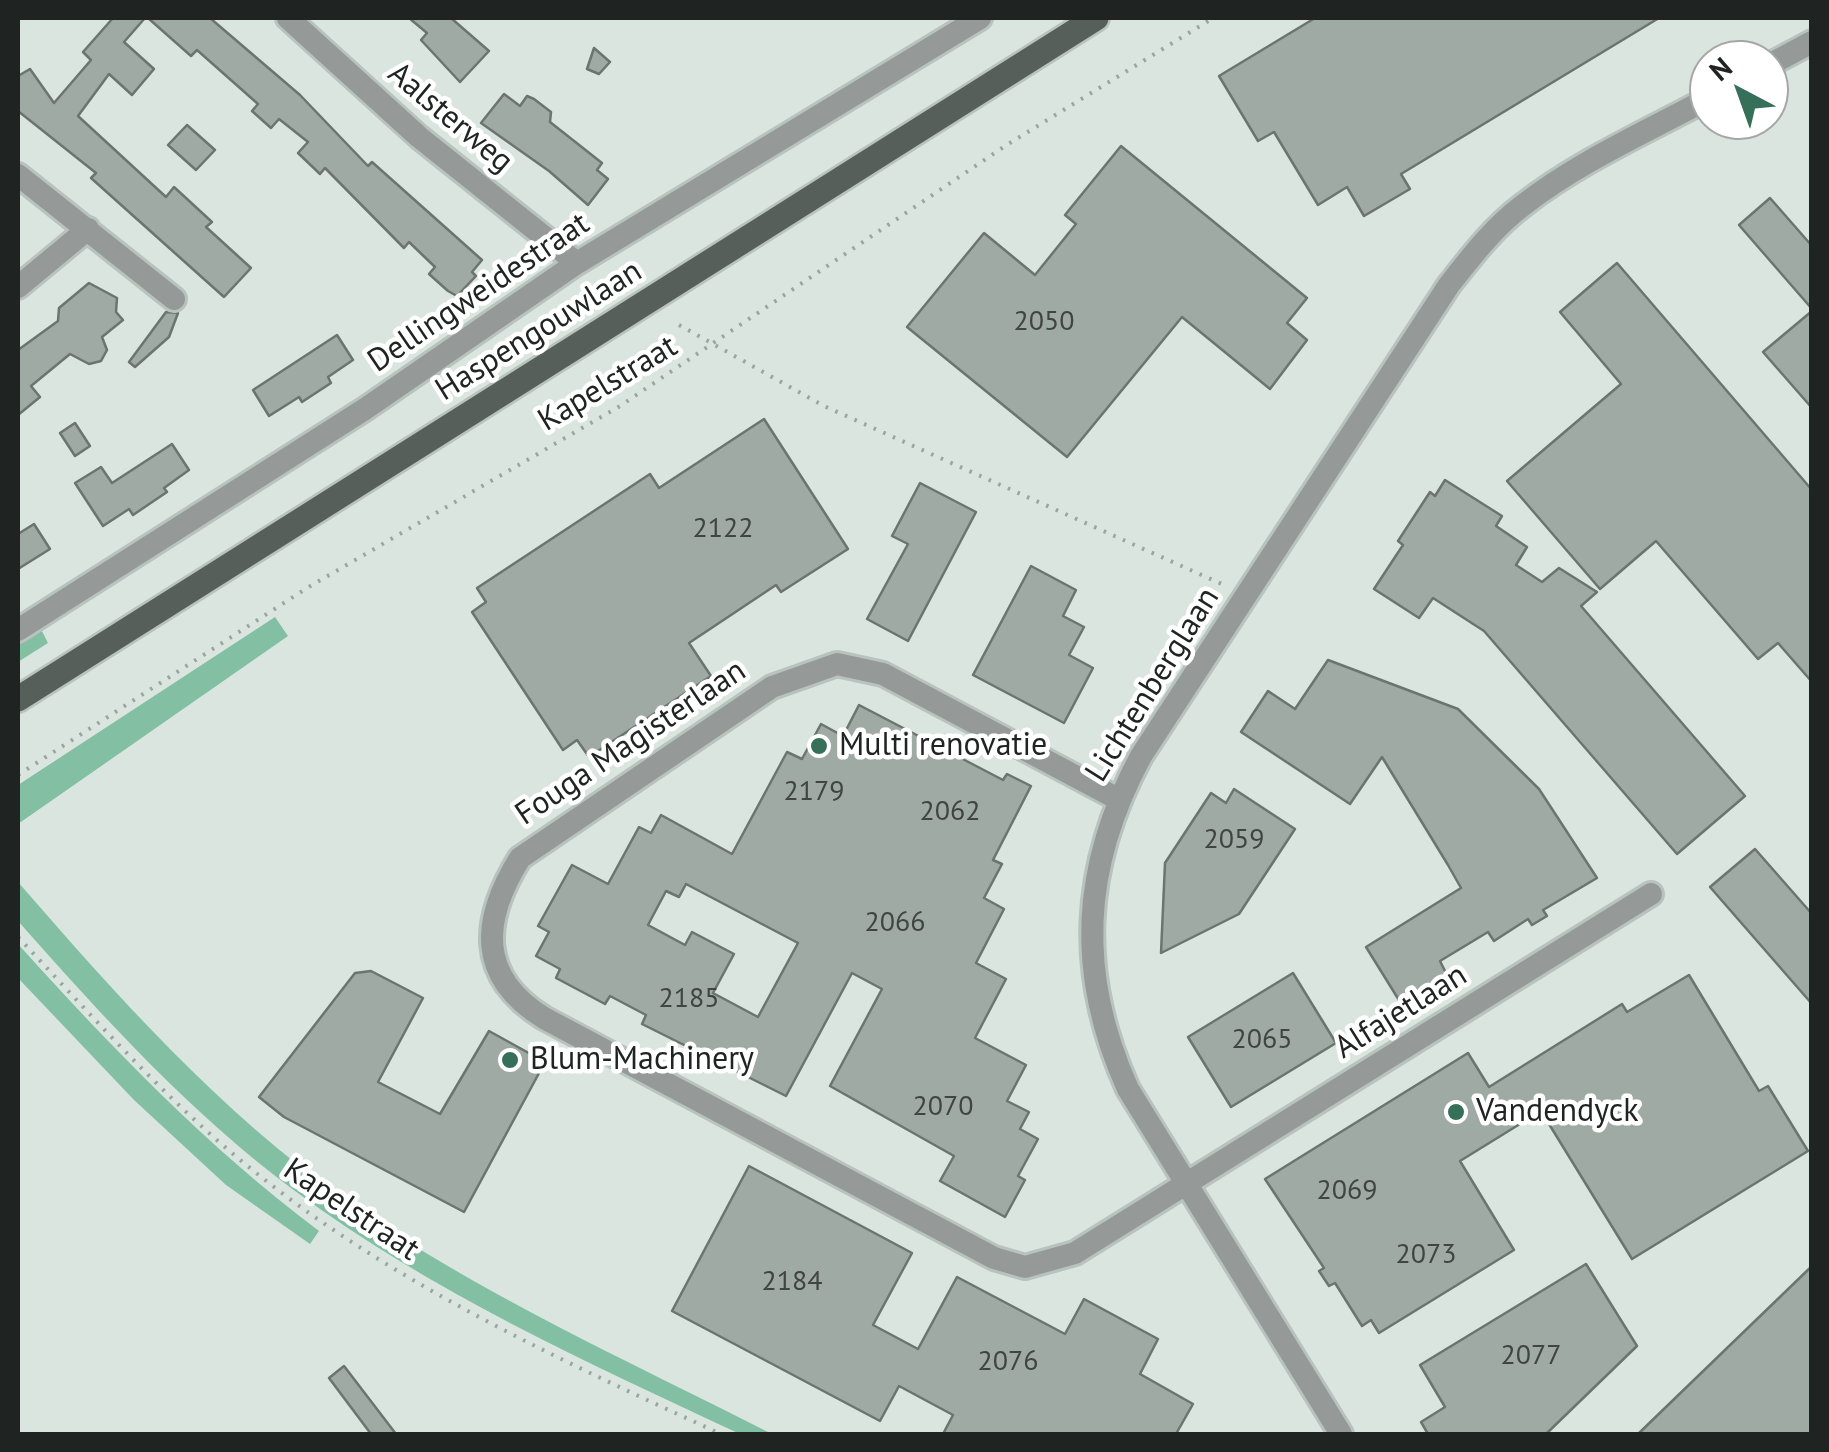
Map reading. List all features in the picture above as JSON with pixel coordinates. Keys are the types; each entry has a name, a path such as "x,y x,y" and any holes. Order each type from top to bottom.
{"main road":[{"name":"Haspengouwlaan","path":"18,699 1096,18"}],"street":[{"name":"Aalsterweg","path":"288,18 420,137 577,263"},
{"name":"Dellingweidestraat","path":"18,630 365,409 577,263 980,18"},
{"path":"1789,54 1812,42"},
{"name":"Lichtenberglaan","path":"1341,1434 1128,1090 1109,1047 1099,1003 1092,914 1100,851 1118,798 1449,286 1481,245 1519,208 1558,180 1689,109"},
{"path":"18,176 174,299"},
{"path":"18,287 88,229"},
{"name":"Fouga Magisterlaan","path":"1118,798 883,674 850,664 825,667 772,687 520,858 500,890 491,917 491,942 510,991 544,1018 1009,1263 1025,1267 1075,1253 1186,1184"},
{"name":"Alfajetlaan","path":"1186,1184 1650,894"}],"path":[{"name":"Kapelstraat","path":"18,775 307,588 714,346 1005,146 1213,18"},
{"path":"679,326 824,406 1246,596"},
{"name":"Kapelstraat","path":"18,937 131,1057 259,1176 351,1240 454,1304 721,1434"}],"green space":[{"path":"275,617 288,636 18,824 18,785"},
{"path":"41,629 48,643 18,662 18,643"},
{"path":"18,882 132,1010 213,1091 299,1166 345,1200 500,1296 772,1434 740,1434 512,1324 401,1262 295,1191 184,1097 50,957 18,921"},
{"path":"18,944 162,1095 238,1165 319,1231 310,1244 226,1185 134,1100 18,978"}],"building":[{"path":"113,18 145,18 124,42 154,69 132,95 109,74 78,116 166,197 174,187 212,222 206,227 251,268 224,297 91,178 96,173 18,111 18,76 30,69 54,103 91,60 83,52"},
{"path":"148,18 210,18 300,95 368,166 372,162 482,260 472,272 476,276 457,296 448,291 429,274 435,267 409,242 404,248 325,168 320,174 298,153 308,142 279,119 271,128 252,111 258,104 197,50 191,56"},
{"path":"409,18 451,18 489,51 460,82 421,40 427,33"},
{"path":"1315,18 1659,18 1401,174 1410,189 1364,216 1347,187 1318,205 1274,132 1258,141 1219,76"},
{"path":"594,48 610,62 599,74 587,69"},
{"path":"504,94 520,106 527,96 534,99 551,112 550,122 602,163 597,170 608,179 588,205 549,171 481,123"},
{"path":"187,125 215,150 196,170 168,145"},
{"path":"1121,146 1307,298 1287,323 1307,340 1270,389 1182,317 1067,457 907,327 984,233 1035,275 1076,224 1065,215"},
{"path":"1770,198 1812,246 1812,309 1739,225"},
{"path":"1617,263 1812,490 1812,682 1778,643 1758,659 1656,541 1600,589 1507,481 1621,384 1560,312"},
{"path":"89,283 117,298 116,312 123,320 102,337 107,350 101,361 89,364 70,354 31,386 40,397 18,415 18,350 58,321 59,308"},
{"path":"1812,311 1812,408 1763,352"},
{"path":"166,312 178,313 169,337 135,367 129,362"},
{"path":"337,335 353,360 328,377 331,383 302,402 299,397 269,416 253,390"},
{"path":"764,419 848,549 781,592 776,585 689,643 711,676 589,757 577,740 563,750 472,612 486,602 477,588 650,474 659,488"},
{"path":"75,423 90,446 75,456 60,433"},
{"path":"172,444 189,470 164,488 167,492 133,515 129,509 103,526 75,483 101,467 112,483"},
{"path":"1445,480 1502,516 1496,526 1527,547 1516,565 1542,582 1559,568 1597,592 1581,606 1745,796 1677,854 1484,631 1433,598 1419,618 1374,589 1403,545 1398,541 1430,492 1435,496"},
{"path":"920,483 976,512 908,641 867,619 908,544 892,536"},
{"path":"34,524 50,549 18,569 18,534"},
{"path":"1031,566 1076,590 1063,616 1084,627 1069,655 1093,668 1064,723 973,675"},
{"path":"1328,660 1458,709 1539,789 1597,878 1543,910 1547,916 1532,925 1528,919 1494,941 1488,932 1440,961 1447,975 1402,1005 1366,947 1461,888 1448,865 1382,757 1350,804 1241,732 1268,691 1295,709"},
{"path":"859,705 1003,780 1007,774 1031,786 993,860 1002,864 984,898 1004,909 976,963 1006,979 975,1038 1026,1065 1007,1101 1029,1112 1020,1129 1038,1139 1018,1176 1025,1180 1005,1217 940,1181 954,1156 830,1086 882,989 852,973 786,1096 642,1024 646,1015 610,996 605,1004 556,978 560,969 536,956 549,932 538,926 572,865 608,884 639,827 651,833 661,815 732,854 787,752 802,759 821,724 843,736","holes":["686,884 798,943 758,1017 713,993 734,954 692,932 685,945 648,925 666,891 679,897"]},
{"path":"1234,789 1295,829 1239,914 1161,953 1165,863 1211,793 1226,803"},
{"path":"1755,849 1812,914 1812,1004 1710,887"},
{"path":"371,971 423,998 378,1082 440,1114 489,1031 545,1062 464,1212 284,1117 259,1097 355,973"},
{"path":"1293,973 1336,1043 1231,1107 1188,1037"},
{"path":"1689,975 1759,1091 1768,1086 1808,1151 1632,1259 1541,1111 1460,1161 1514,1250 1379,1333 1371,1320 1362,1326 1335,1283 1329,1286 1319,1271 1324,1268 1265,1179 1468,1053 1489,1087 1622,1004 1627,1012"},
{"path":"749,1166 912,1253 873,1325 918,1349 957,1277 1065,1334 1084,1299 1158,1339 1140,1374 1193,1404 1176,1434 943,1434 953,1415 899,1386 880,1421 672,1311"},
{"path":"1586,1264 1637,1346 1546,1434 1428,1434 1421,1422 1445,1407 1420,1365"},
{"path":"1812,1266 1812,1434 1638,1434"},
{"path":"344,1366 396,1434 371,1434 329,1378"}],"place":[{"name":"Multi renovatie","path":"819,746"},
{"name":"Blum-Machinery","path":"510,1060"},
{"name":"Vandendyck","path":"1456,1112"}]}
